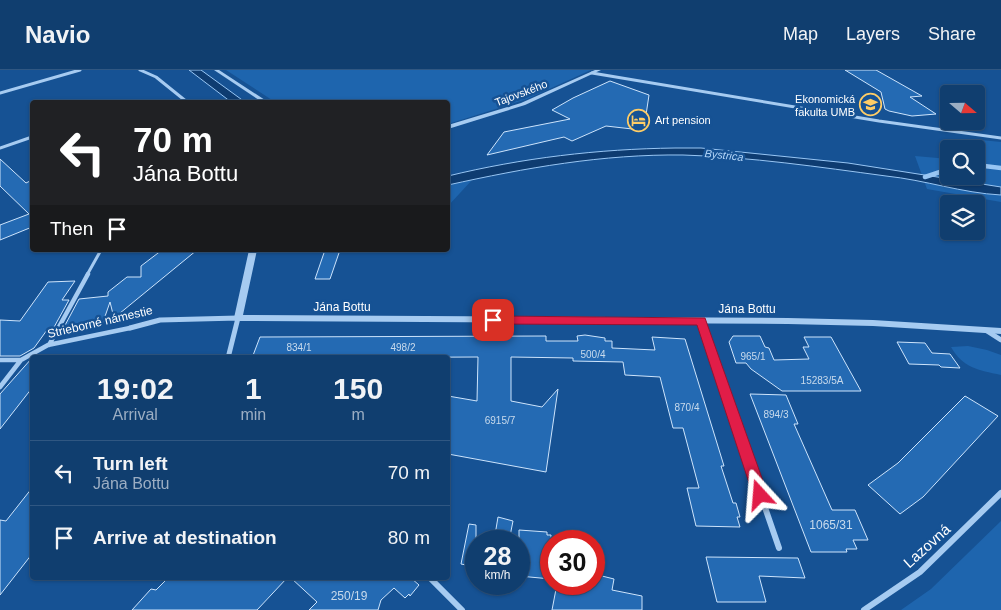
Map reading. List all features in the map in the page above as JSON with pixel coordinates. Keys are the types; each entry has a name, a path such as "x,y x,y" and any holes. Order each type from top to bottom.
{"street":[{"path":"0,93 80,70"},
{"path":"140,70 156,77 185,100"},
{"path":"216,70 262,100"},
{"name":"Tajovského","path":"450,126 523,104 599,70"},
{"path":"592,73 870,120 1001,138"},
{"path":"0,148 30,138"},
{"path":"48,345 100,252"},
{"path":"229,355 253,252"},
{"name":"Strieborné námestie","path":"21,360 48,345 160,320 238,318"},
{"name":"Jána Bottu","path":"238,318 873,323 986,331"},
{"path":"701,321 779,548"},
{"path":"986,331 1001,331"},
{"path":"986,331 1001,340"},
{"path":"0,360 21,360"},
{"path":"0,387 21,360"},
{"name":"Lazovná","path":"864,610 920,572 1001,493"},
{"path":"432,580 462,610"}],"shaded area":[{"path":"226,70 591,70 527,99 450,123 450,100 272,100"},
{"path":"985,140 1001,142 1001,202 985,199 985,195 961,195 927,189 915,156 940,158 940,185 985,185"},
{"path":"472,180 450,204 450,185"},
{"path":"968,346 1001,355 1001,375 966,364 951,347"},
{"path":"1001,521 1001,610 901,610 931,589"}],"water":[{"path":"189,70 201,70 242,100 228,100"},
{"name":"Bystrica","path":"701,148 848,163 940,177 940,185 985,184 1001,187 1001,195 972,192 901,178 810,166 759,160 683,155 623,157 564,163 450,185 450,176 504,164 532,159 617,150"}],"building":[{"path":"845,70 876,70 922,96 910,97 936,114 912,116 889,111 885,109 881,92"},
{"path":"610,81 649,95 646,115 643,114 641,130 606,126 572,141 564,137 487,155 504,132 570,119 552,110"},
{"path":"0,159 26,183 30,181 30,228 0,240 0,225 29,214 0,186"},
{"path":"159,252 195,252 114,318 110,302 102,325 63,329 79,299 108,296 108,292 127,277 141,277 141,266"},
{"path":"324,252 339,252 330,279 315,279"},
{"path":"75,281 62,300 69,300 53,329 47,330 34,348 20,356 0,356 0,320 20,321 48,282"},
{"path":"585,335 605,338 605,341 612,341 612,348 655,350 652,337 685,339 724,466 721,466 733,503 736,503 740,517 737,517 740,527 696,526 687,488 699,488 683,428 673,428 660,377 625,375 623,362 573,361 573,358 511,357 511,401 542,407 558,389 546,472 450,454 450,396 477,401 478,357 450,357 450,355 253,355 260,337 546,336 546,341 578,341 577,336"},
{"path":"733,336 760,336 765,347 769,348 774,360 809,359 803,347 809,347 804,337 831,337 861,391 782,391 751,369 746,363 736,363 729,342"},
{"path":"897,342 925,343 932,353 950,354 960,368 909,364"},
{"path":"30,360 30,391 0,429 0,394"},
{"path":"750,394 786,395 798,424 794,424 832,510 855,510 868,540 853,540 857,549 846,549 847,552 811,552"},
{"path":"965,396 998,416 923,497 900,514 868,485 898,463"},
{"path":"30,491 30,557 0,595 0,520 6,521"},
{"path":"498,517 513,521 511,530 496,530"},
{"path":"469,524 476,525 476,530 468,530"},
{"path":"530,531 540,532 540,578 530,577"},
{"path":"465,544 465,565 461,564"},
{"path":"706,557 798,558 805,578 759,576 766,602 717,602"},
{"path":"605,577 614,579 612,590 642,596 642,610 552,610 555,595 605,595"},
{"path":"166,580 285,580 257,610 132,610 151,589 156,590"},
{"path":"293,580 413,580 419,585 410,596 409,594 405,598 394,588 381,600 378,610 309,610 317,602"}],"waterway":[{"path":"985,166 1001,168"},
{"path":"925,177 940,172"}],"place":[{"name":"Ekonomická fakulta UMB","path":"871,105"},
{"name":"Art pension","path":"639,120"}],"route":[{"path":"493,320 701,321 760,495"}]}
